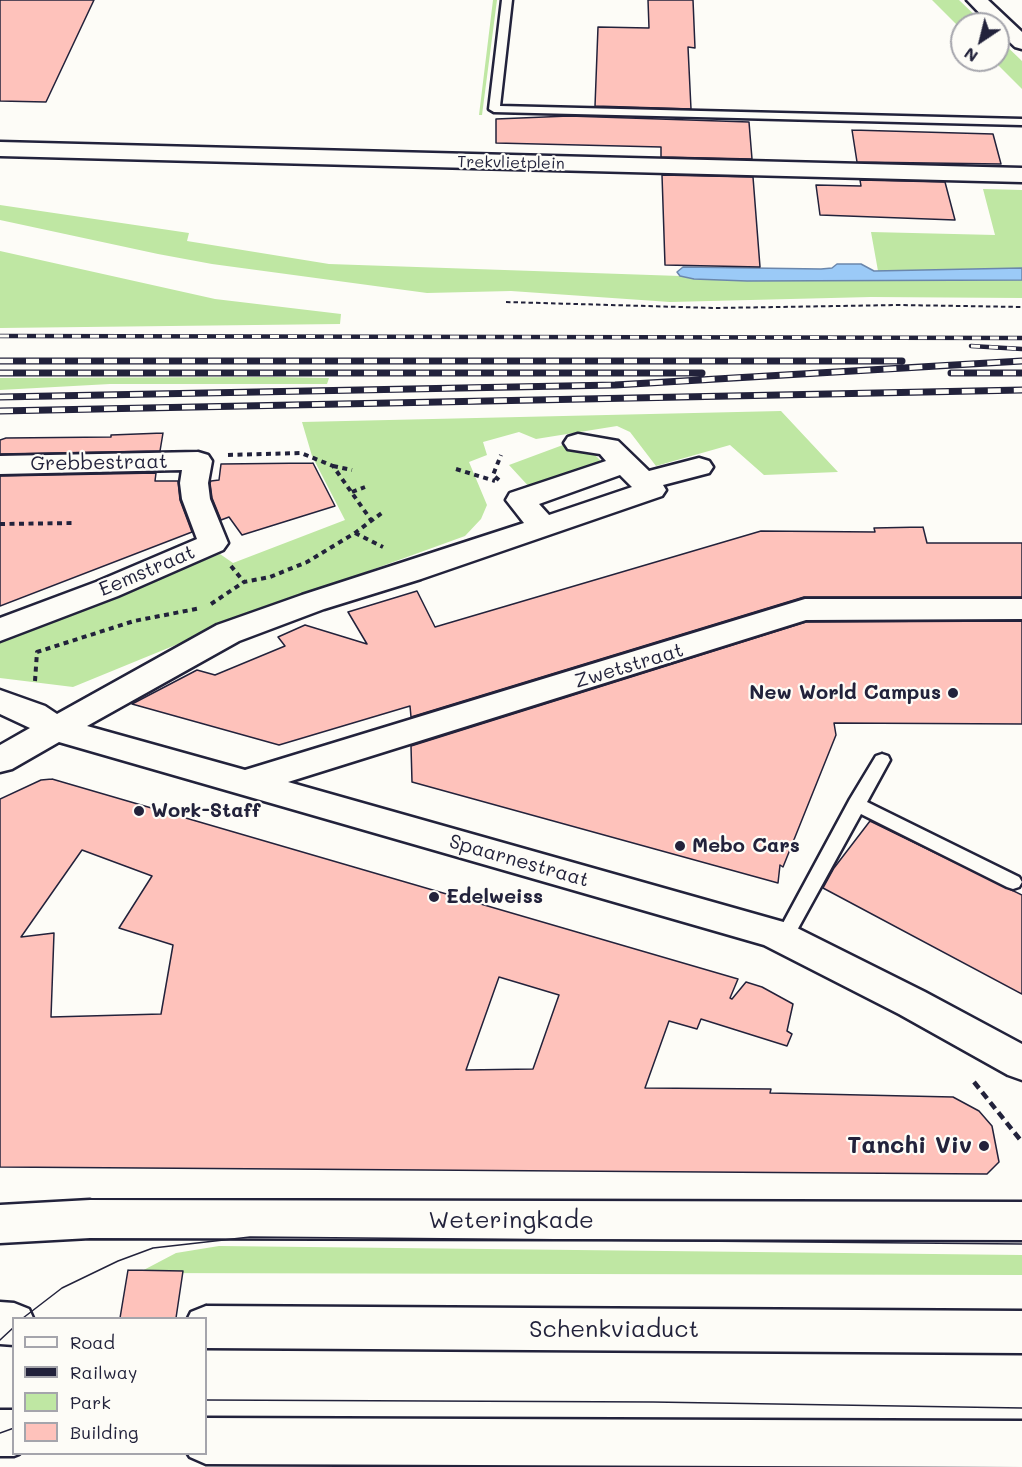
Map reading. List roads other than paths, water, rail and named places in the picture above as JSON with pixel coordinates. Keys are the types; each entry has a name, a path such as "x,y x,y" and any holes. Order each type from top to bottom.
{"street":[{"path":"977,0 1022,43"},
{"name":"Trekvlietplein","path":"0,149 1022,176"},
{"path":"0,760 45,722 228,633 313,602 410,572 652,490 608,447 578,443"},
{"name":"Grebbestraat","path":"0,465 198,461"},
{"name":"Eemstraat","path":"0,630 107,589 213,543 196,499 194,483 198,461"},
{"path":"542,526 520,500 634,472 699,467"},
{"name":"Zwetstraat","path":"245,783 805,610 1022,609"},
{"name":"Spaarnestraat","path":"0,702 45,722 245,783 774,933 912,1003 1022,1063"},
{"name":"Weteringkade","path":"0,1224 90,1219 644,1222 1022,1221"},
{"name":"Schenkviaduct","path":"207,1327 1022,1332"},
{"path":"207,1441 1022,1444"}],"lane":[{"path":"507,0 494,109 1022,122"},
{"path":"784,938 882,760"},
{"path":"856,804 1013,882"}],"water":[{"path":"837,264 861,264 874,271 1022,268 1022,280 747,281 694,279 680,276 677,272 683,267 821,269 832,268"}],"tram line":[{"path":"24,1317 62,1288 118,1261 153,1248 250,1237 1022,1244"},
{"path":"0,1340 12,1329"},
{"path":"207,1400 653,1402 1022,1408"},
{"path":"0,1433 12,1429"}],"railway":[{"path":"0,336 1022,338"},
{"path":"971,346 1022,349"},
{"path":"0,361 902,361"},
{"path":"0,397 615,385 1022,361"},
{"path":"0,373 702,373"},
{"path":"951,373 1022,373"},
{"path":"0,411 1022,390"}],"place":[{"name":"New World Campus","path":"953,693"},
{"name":"Work-Staff","path":"139,811"},
{"name":"Mebo Cars","path":"680,846"},
{"name":"Edelweiss","path":"434,897"},
{"name":"Tanchi Viv","path":"984,1146"}]}
